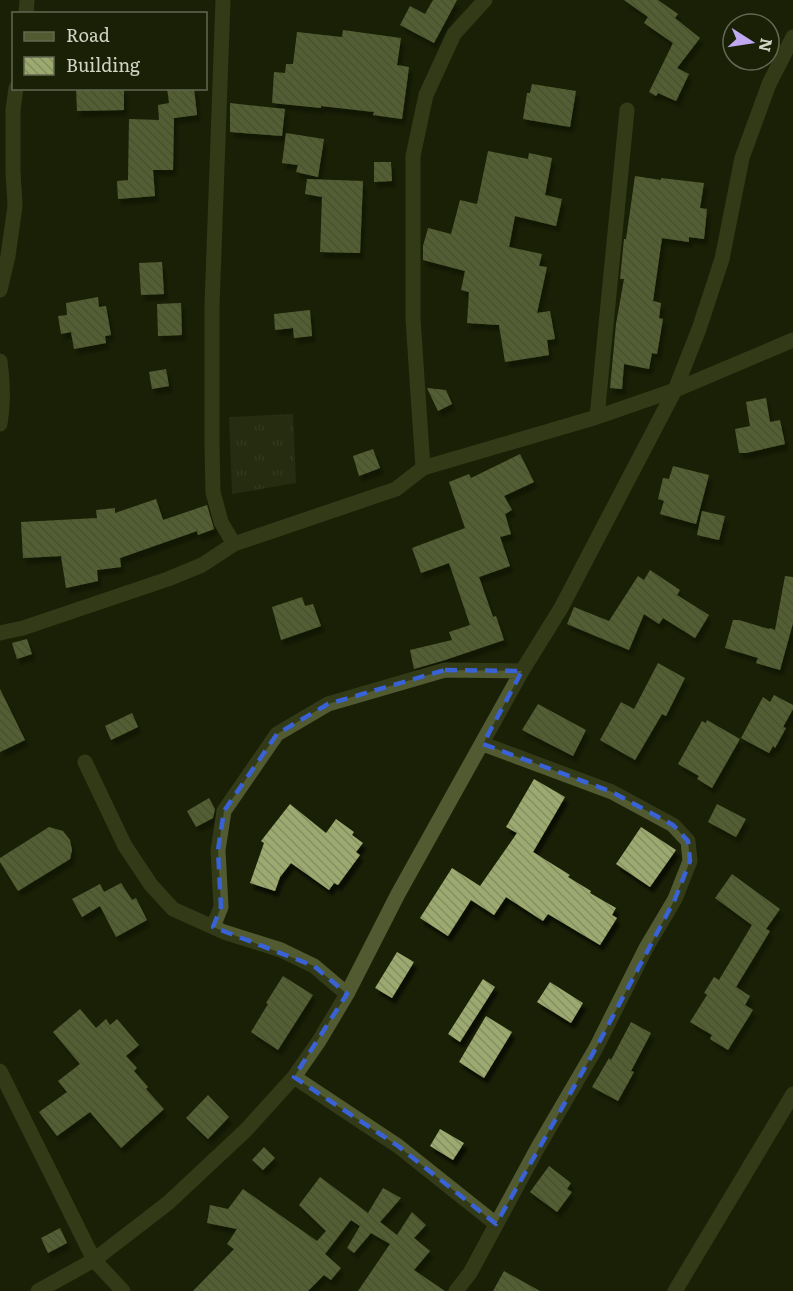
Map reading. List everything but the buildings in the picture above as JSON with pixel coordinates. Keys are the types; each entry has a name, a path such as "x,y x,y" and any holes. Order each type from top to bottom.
{"street":[{"path":"223,0 212,306 212,456 213,492 221,522 234,544"},
{"path":"423,468 413,319 413,156 426,94 454,34 485,0"},
{"path":"38,1291 94,1260 168,1203 246,1130 294,1077 319,1041 522,671 561,608 675,390 699,329 722,259 742,158 769,84 793,37"},
{"path":"0,290 8,256 15,206 13,120 16,90"},
{"path":"597,417 627,110"},
{"path":"0,633 23,628 168,579 202,565 234,544 396,489 423,468 597,417 675,390 793,340"},
{"path":"0,361 3,382 3,408 0,424"},
{"path":"213,927 220,907 218,850 224,811 277,734 328,704 445,670 522,671"},
{"path":"456,1291 470,1273 537,1149 596,1048 646,948 675,899 690,861 688,841 673,825 612,792 483,744"},
{"path":"85,762 125,846 151,885 173,909 224,932 281,950 314,966 346,994"},
{"path":"0,1071 94,1260 123,1291"},
{"path":"294,1077 398,1146 496,1224"},
{"path":"675,1291 793,1094"}],"highlighted area":[{"path":"445,670 522,671 483,744 612,792 673,825 688,841 690,861 675,899 596,1048 496,1224 398,1146 294,1077 347,994 314,966 213,927 221,907 218,850 224,811 277,734 328,704"}],"green space":[{"path":"293,414 296,483 232,494 229,417"}]}
